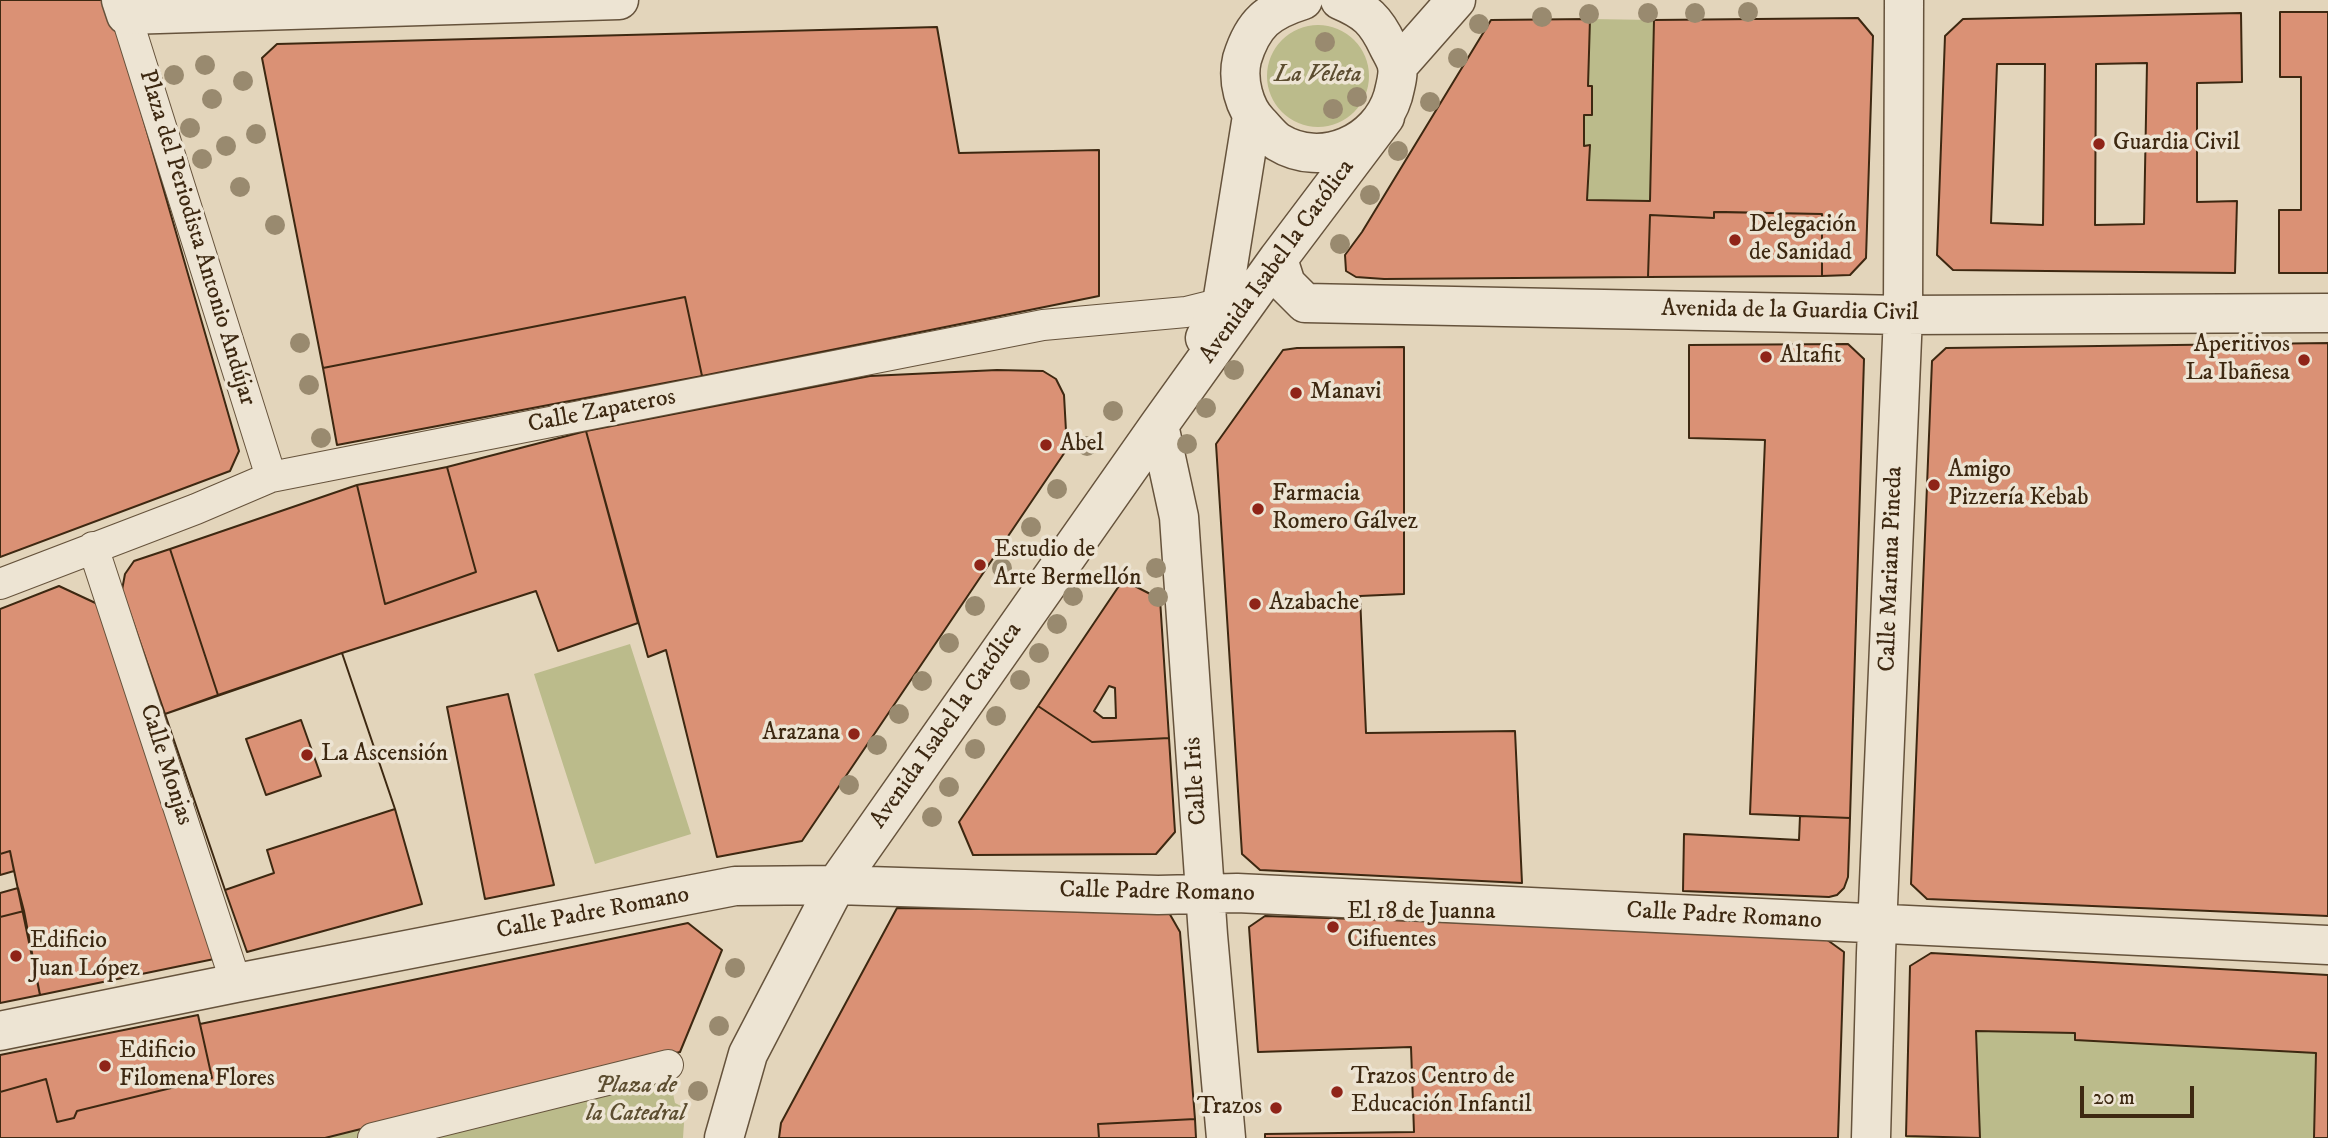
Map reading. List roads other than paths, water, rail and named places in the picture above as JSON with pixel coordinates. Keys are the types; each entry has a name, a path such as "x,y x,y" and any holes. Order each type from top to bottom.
{"street":[{"path":"124,8 619,0"},
{"path":"1303,0 1259,9 1241,62 1242,90 1252,116 1277,141 1302,152 1329,153 1366,137 1385,117 1396,84 1397,67 1378,25 1358,8 1343,0"},
{"path":"1343,0 1385,0"},
{"path":"1397,67 1455,0"},
{"name":"Calle Mariana Pineda","path":"1871,1138 1877,925 1903,315 1904,0"},
{"name":"Plaza del Periodista Antonio Andújar","path":"124,8 271,477"},
{"name":"Avenida Isabel la Católica","path":"1166,416 1222,303 1252,116"},
{"name":"Avenida Isabel la Católica","path":"724,1138 748,1054 836,885 1278,259 1385,117"},
{"name":"Avenida de la Guardia Civil","path":"1278,259 1286,284 1305,303 1903,315 2328,313"},
{"name":"Calle Zapateros","path":"0,584 196,509 271,477 1043,325 1186,312 1222,303"},
{"name":"Calle Iris","path":"1166,416 1179,517 1205,894 1226,1138"},
{"name":"Calle Monjas","path":"93,547 236,983"},
{"name":"Calle Padre Romano","path":"0,1031 735,887 836,885 1158,895 1237,893 2328,945"},
{"path":"373,1138 667,1065"}],"place":[{"name":"Guardia Civil","path":"2099,144"},
{"name":"Delegación de Sanidad","path":"1735,240"},
{"name":"Altafit","path":"1766,357"},
{"name":"Aperitivos La Ibañesa","path":"2304,360"},
{"name":"Manavi","path":"1296,393"},
{"name":"Abel","path":"1046,445"},
{"name":"Amigo Pizzería Kebab","path":"1934,485"},
{"name":"Farmacia Romero Gálvez","path":"1258,509"},
{"name":"Estudio de Arte Bermellón","path":"980,565"},
{"name":"Azabache","path":"1255,604"},
{"name":"Arazana","path":"854,734"},
{"name":"La Ascensión","path":"307,755"},
{"name":"El 18 de Juanna Cifuentes","path":"1333,927"},
{"name":"Edificio Juan López","path":"16,956"},
{"name":"Edificio Filomena Flores","path":"105,1066"},
{"name":"Trazos Centro de Educación Infantil","path":"1337,1092"},
{"name":"Trazos","path":"1276,1108"}],"park label":[{"name":"La Veleta","path":"1318,76"},
{"name":"Plaza de la Catedral","path":"636,1101"}]}
